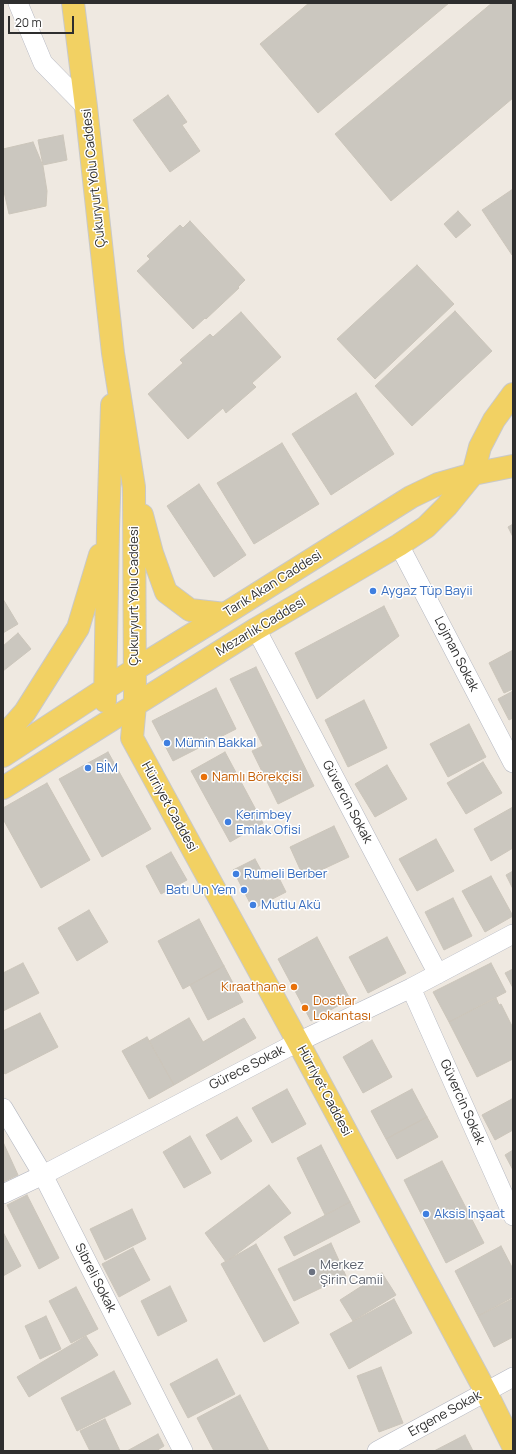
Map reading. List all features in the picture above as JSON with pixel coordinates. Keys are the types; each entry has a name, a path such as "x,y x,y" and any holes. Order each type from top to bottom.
{"main road":[{"name":"Çukuryurt Yolu Caddesi","path":"73,3 113,353 134,487 152,553 166,592 190,610 225,614"},
{"name":"Çukuryurt Yolu Caddesi","path":"106,725 105,689 108,529 113,353"},
{"path":"513,394 494,420 480,447 473,474 513,466"},
{"name":"Mezarlık Caddesi","path":"3,788 256,630 400,545 426,527 447,506 473,474"},
{"name":"Tarık Akan Caddesi","path":"3,756 134,670 411,497 438,484 473,474"},
{"name":"Çukuryurt Yolu Caddesi","path":"132,738 135,705 134,487"},
{"name":"Çukuryurt Yolu Caddesi","path":"3,737 25,712 78,628 108,529"},
{"path":"106,725 132,738"},
{"name":"Hürriyet Caddesi","path":"132,738 298,1042 486,1392 513,1446"}],"street":[{"path":"18,3 43,63 86,107"},
{"name":"Lojman Sokak","path":"400,545 513,763"},
{"name":"Güvercin Sokak","path":"256,630 438,974"},
{"name":"Gürece Sokak","path":"3,1194 43,1175 298,1042 411,988 513,934"},
{"name":"Güvercin Sokak","path":"411,988 513,1216"},
{"name":"Sibreli Sokak","path":"3,1108 43,1175 183,1451"},
{"name":"Ergene Sokak","path":"377,1451 513,1376"}],"building":[{"path":"309,3 449,3 318,113 260,44"},
{"path":"492,3 513,3 513,98 391,201 335,134"},
{"path":"168,95 187,122 182,125 200,151 170,172 133,120"},
{"path":"63,135 67,160 43,165 38,140"},
{"path":"33,142 43,166 47,191 46,206 9,214 3,187 3,149"},
{"path":"513,189 513,255 512,255 482,210"},
{"path":"458,211 471,225 456,238 444,224"},
{"path":"190,221 245,280 238,287 239,288 193,329 137,271 150,259 147,256 180,225 183,228"},
{"path":"417,265 454,304 375,379 337,339"},
{"path":"455,311 492,351 412,426 375,386"},
{"path":"241,312 281,357 252,383 256,387 226,413 223,408 188,439 148,394 183,363 180,360 210,334 213,337"},
{"path":"356,393 394,454 331,495 292,434"},
{"path":"282,443 319,504 254,544 217,483"},
{"path":"199,484 246,555 214,577 167,506"},
{"path":"513,524 513,537 508,527"},
{"path":"3,599 18,624 3,633"},
{"path":"384,606 399,636 317,699 295,653"},
{"path":"18,633 31,649 3,671 3,646"},
{"path":"513,650 513,689 504,693 489,663"},
{"path":"256,667 314,786 278,804 252,751 263,746 230,679"},
{"path":"216,688 236,729 173,761 152,721"},
{"path":"513,691 513,718 509,720 498,699"},
{"path":"364,700 387,748 348,767 325,720"},
{"path":"469,724 486,757 448,777 430,744"},
{"path":"108,752 151,829 102,857 59,779"},
{"path":"225,752 263,823 230,842 191,771"},
{"path":"483,762 502,793 466,814 447,783"},
{"path":"387,765 407,799 375,817 355,784"},
{"path":"47,783 90,860 41,888 3,819 3,808"},
{"path":"513,807 513,848 491,861 474,829"},
{"path":"334,826 349,857 304,878 290,847"},
{"path":"436,839 454,871 417,891 399,859"},
{"path":"171,852 187,880 161,894 146,866"},
{"path":"255,859 267,881 278,876 286,892 253,909 233,870"},
{"path":"513,871 513,889 506,875"},
{"path":"491,876 513,916 485,932 462,891"},
{"path":"453,898 472,936 444,950 425,912"},
{"path":"89,910 108,942 77,961 58,928"},
{"path":"199,919 224,966 183,989 158,941"},
{"path":"317,937 350,999 311,1021 278,959"},
{"path":"387,937 406,973 368,993 349,957"},
{"path":"23,963 39,993 3,1011 3,973"},
{"path":"491,963 506,992 449,1022 433,992"},
{"path":"224,966 243,1002 208,1020 190,985"},
{"path":"513,969 513,988 505,973"},
{"path":"496,998 499,1005 501,1004 513,1028 513,1059 477,1077 449,1022"},
{"path":"40,1013 58,1047 5,1074 3,1071 3,1031"},
{"path":"189,1018 203,1042 244,1018 256,1038 174,1085 149,1041"},
{"path":"147,1037 174,1085 149,1099 122,1051"},
{"path":"372,1040 392,1077 363,1093 343,1057"},
{"path":"287,1089 306,1124 272,1143 252,1108"},
{"path":"412,1089 427,1117 386,1139 371,1111"},
{"path":"512,1099 513,1130 495,1140 482,1115"},
{"path":"237,1117 252,1141 221,1160 206,1135"},
{"path":"427,1117 438,1137 397,1159 386,1139"},
{"path":"190,1136 211,1173 184,1188 163,1152"},
{"path":"3,1142 18,1175 3,1182"},
{"path":"321,1145 350,1202 325,1215 297,1158"},
{"path":"513,1150 513,1170 505,1155"},
{"path":"442,1161 484,1243 446,1263 404,1180"},
{"path":"269,1185 291,1213 226,1262 205,1233"},
{"path":"27,1195 59,1258 39,1269 7,1205"},
{"path":"350,1202 360,1222 294,1256 284,1237"},
{"path":"132,1209 146,1239 105,1260 90,1229"},
{"path":"3,1232 21,1266 3,1276"},
{"name":"Merkez Şirin Camii","path":"331,1243 346,1276 294,1301 278,1269"},
{"path":"256,1244 299,1323 264,1342 221,1264"},
{"path":"501,1246 513,1269 513,1297 478,1316 455,1271"},
{"path":"133,1248 150,1280 119,1297 102,1264"},
{"path":"382,1273 396,1295 353,1321 340,1300"},
{"path":"170,1286 187,1321 158,1336 141,1301"},
{"path":"76,1287 98,1329 71,1343 49,1301"},
{"path":"394,1299 412,1333 349,1369 330,1334"},
{"path":"512,1299 513,1337 494,1347 478,1316"},
{"path":"46,1316 61,1349 40,1359 25,1326"},
{"path":"86,1336 98,1355 29,1397 17,1377"},
{"path":"217,1359 235,1394 188,1418 170,1384"},
{"path":"381,1367 403,1423 379,1432 357,1376"},
{"path":"114,1371 131,1404 77,1431 61,1398"},
{"path":"240,1395 269,1451 214,1451 197,1418"},
{"path":"105,1419 120,1451 90,1451 80,1431"},
{"path":"158,1434 164,1446 156,1451 127,1451"},
{"path":"465,1435 473,1451 434,1451"}],"place":[{"name":"Aygaz Tüp Bayii","path":"373,591"},
{"name":"Mümin Bakkal","path":"167,743"},
{"name":"BİM","path":"88,768"},
{"name":"Namlı Börekçisi","path":"204,777"},
{"name":"Kerimbey Emlak Ofisi","path":"228,822"},
{"name":"Rumeli Berber","path":"236,874"},
{"name":"Batı Un Yem","path":"244,890"},
{"name":"Mutlu Akü","path":"253,905"},
{"name":"Kıraathane","path":"294,987"},
{"name":"Dostlar Lokantası","path":"305,1008"},
{"name":"Aksis İnşaat","path":"426,1214"},
{"name":"Merkez Şirin Camii","path":"312,1272"}]}
